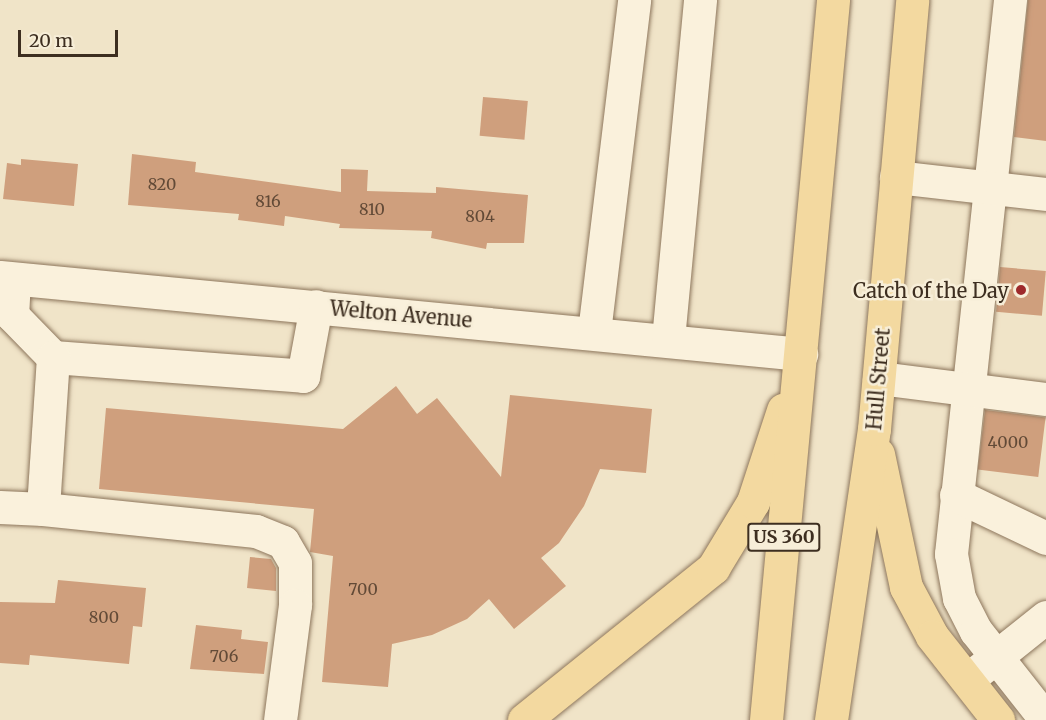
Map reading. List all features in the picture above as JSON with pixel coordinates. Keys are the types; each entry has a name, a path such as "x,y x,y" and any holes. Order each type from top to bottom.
{"main road":[{"name":"US 360","path":"766,720 833,0"},
{"name":"Hull Street","path":"831,720 874,429 912,0"},
{"path":"524,720 713,568 753,502 801,354"},
{"path":"874,429 906,587 932,636 965,681 998,720"}],"street":[{"path":"594,332 634,0"},
{"path":"668,339 700,0"},
{"path":"1010,0 951,554 959,598 994,658 1046,720"},
{"path":"896,177 991,190 1046,194"},
{"path":"7,278 12,315 53,357 303,376 316,306"},
{"name":"Welton Avenue","path":"7,278 668,339 801,354"},
{"path":"43,509 53,357"},
{"path":"879,378 968,392 1046,399"},
{"path":"956,495 1046,538"},
{"path":"0,507 43,509 256,531 283,542 295,563 295,605 280,720"},
{"path":"965,681 994,658 1040,633"}],"building":[{"path":"1028,0 1046,0 1046,141 1014,137"},
{"path":"483,97 528,101 524,140 480,136"},
{"path":"132,154 196,162 195,172 341,192 341,169 368,170 367,191 436,193 436,187 528,195 524,243 487,243 486,249 431,238 432,231 339,228 340,224 285,216 284,226 238,220 239,214 128,205"},
{"path":"21,159 78,164 74,206 3,199 7,163 21,165"},
{"name":"Catch of the Day","path":"1000,267 1046,271 1042,316 996,312"},
{"path":"396,386 417,414 437,398 501,477 510,395 652,409 646,473 600,469 584,506 559,543 541,558 566,586 514,629 489,599 467,619 432,635 392,644 388,687 322,682 333,556 310,552 314,509 99,489 106,408 343,429"},
{"path":"985,410 1046,417 1038,477 978,470"},
{"path":"250,557 271,559 276,568 276,591 247,588"},
{"path":"58,580 146,588 142,627 133,626 129,664 30,655 29,665 0,663 0,602 55,603"},
{"path":"196,625 242,630 241,639 268,642 264,674 190,669"}],"place":[{"name":"Catch of the Day","path":"1021,290"}]}
